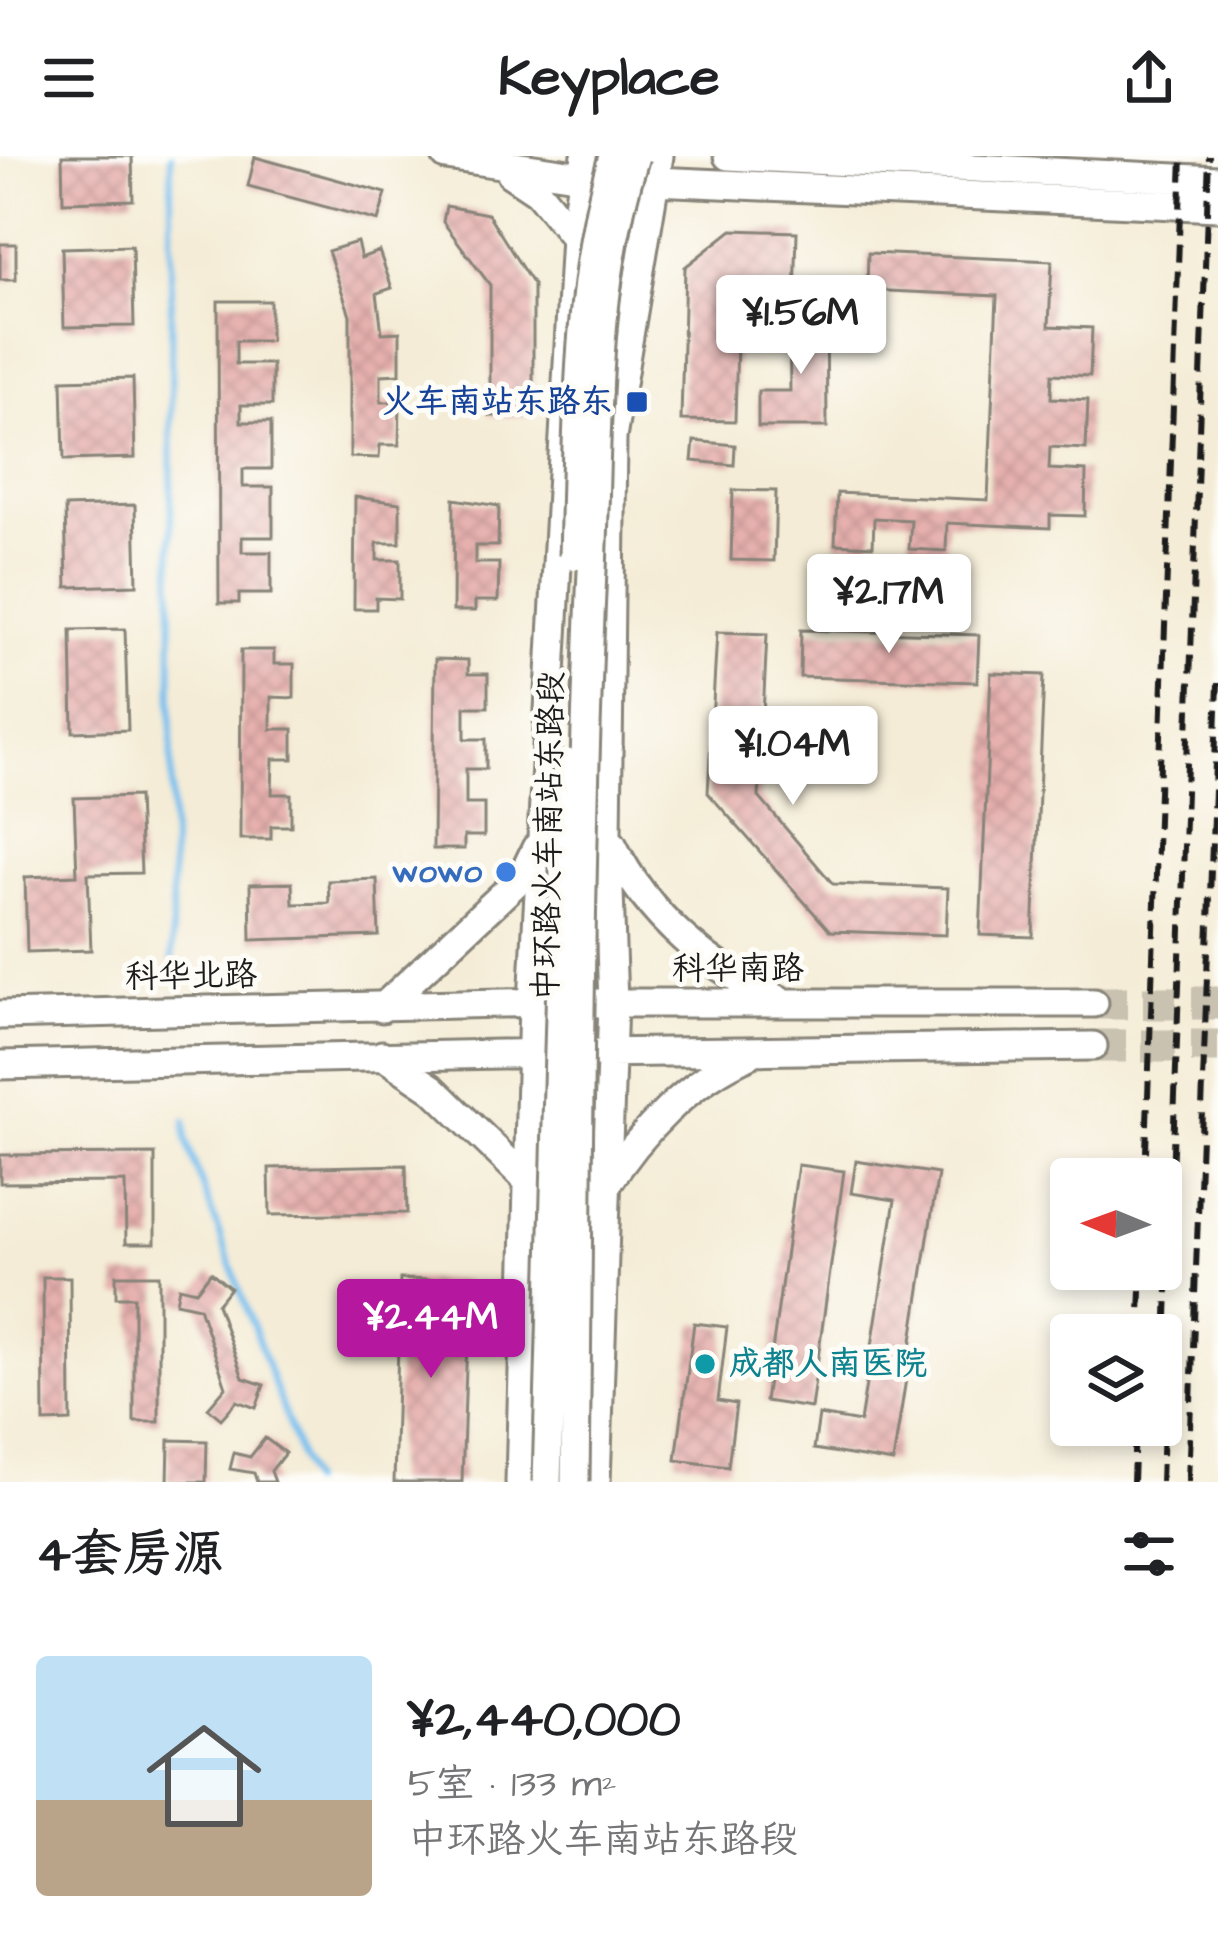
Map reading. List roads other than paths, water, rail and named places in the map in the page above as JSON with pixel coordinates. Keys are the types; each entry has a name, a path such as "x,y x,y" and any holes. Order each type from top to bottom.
{"main road":[{"path":"446,156 502,168 656,169 1218,207"},
{"name":"中环路火车南站东路段","path":"547,1482 581,341 598,209 613,156"},
{"name":"中环路火车南站东路段","path":"574,1482 587,674 602,344 623,193 635,156"},
{"path":"728,156 1218,180"},
{"path":"520,1482 532,1185 533,1002 582,167"},
{"path":"502,168 538,192 575,238"},
{"path":"596,1482 613,1003 608,835 612,438 656,169"},
{"path":"382,1008 522,877 542,835"},
{"path":"608,835 644,897 725,976 791,1005"},
{"name":"科华南路","path":"382,1008 533,1002 1094,1003"},
{"name":"科华北路","path":"0,1015 382,1008"},
{"path":"0,1065 767,1047 1093,1046"},
{"path":"603,1192 629,1150 714,1070 767,1047"},
{"path":"382,1055 433,1089 532,1185"}],"waterway":[{"path":"171,156 172,959"},
{"path":"185,1121 186,1140 309,1482"}],"tunnel":[{"path":"1094,1003 1218,1003"},
{"path":"1093,1046 1218,1046"}],"railway":[{"path":"1146,1158 1182,156"},
{"path":"1161,1482 1209,156"},
{"path":"1188,1482 1218,683"},
{"path":"1140,1314 1141,1290"},
{"path":"1133,1482 1134,1446"}],"place":[{"name":"火车南站东路东","path":"637,402"},
{"name":"wowo","path":"506,872"},
{"name":"成都人南医院","path":"705,1364"}]}
